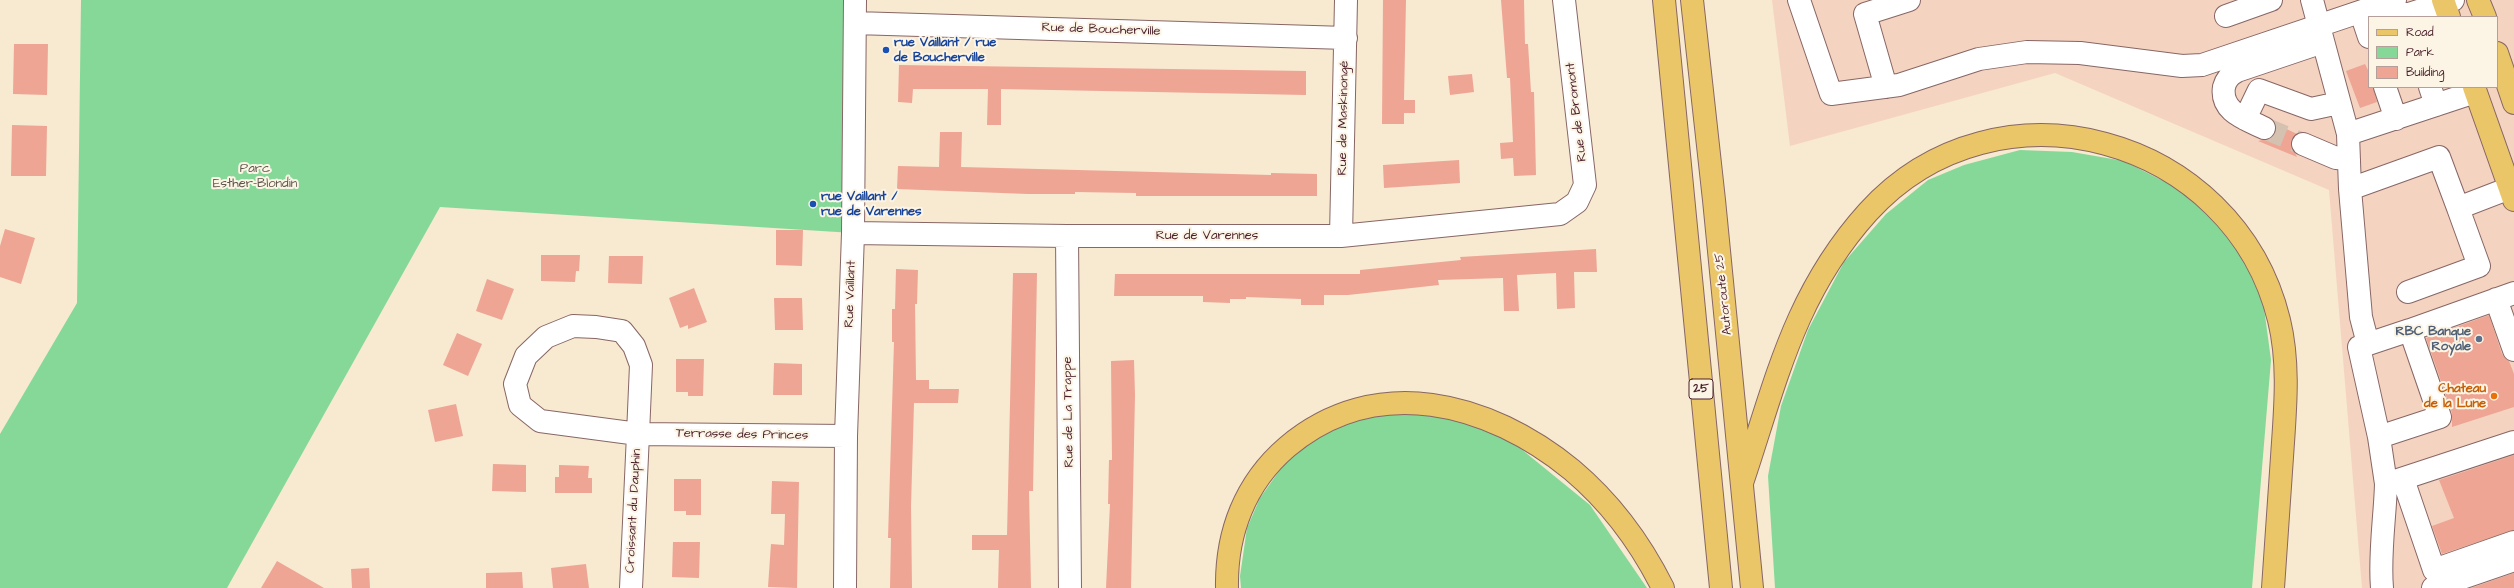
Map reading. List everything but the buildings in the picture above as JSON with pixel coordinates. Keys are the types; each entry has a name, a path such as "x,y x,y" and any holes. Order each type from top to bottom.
{"main road":[{"name":"25","path":"1664,0 1721,588"},
{"name":"Autoroute 25","path":"1692,0 1714,200 1752,588"},
{"path":"2478,0 2484,16"},
{"path":"2498,56 2514,103"},
{"path":"2474,90 2512,194"},
{"path":"1742,483 1784,352 1799,316 1836,252 1882,199 1907,178 1934,162 1959,150 1986,142 2018,136 2050,136 2104,143 2149,159 2182,178 2209,199 2245,240 2268,285 2280,322 2286,375 2273,588"},
{"path":"1227,588 1229,548 1238,513 1258,479 1268,466 1296,440 1325,421 1356,408 1389,402 1439,406 1471,414 1525,438 1558,459 1585,482 1615,514 1634,540 1663,588"}],"street":[{"name":"Rue Vaillant","path":"845,588 846,436 853,233 855,0"},
{"name":"Rue de Maskinongé","path":"1342,236 1346,0"},
{"name":"Rue de Bromont","path":"1560,214 1577,202 1585,185 1564,0"},
{"path":"1800,0 1831,94 1899,85 1978,59 2027,52 2080,53 2182,66 2202,66 2321,34"},
{"path":"1886,87 1865,14 1909,0"},
{"path":"2226,16 2271,0"},
{"path":"2312,0 2348,134 2350,189 2361,316 2368,344"},
{"path":"2339,103 2310,108 2259,90 2255,123 2232,112 2224,99 2225,85 2231,74 2321,34 2380,10 2409,14 2447,5"},
{"name":"Rue de Boucherville","path":"855,23 1346,38"},
{"path":"2385,88 2396,119"},
{"path":"2348,134 2396,119 2433,96 2474,90"},
{"path":"2303,144 2336,158 2349,159"},
{"path":"2350,189 2439,157 2479,266 2408,292"},
{"path":"2458,208 2512,194"},
{"name":"Rue de Varennes","path":"853,233 1067,236 1342,236 1560,214"},
{"name":"Rue de La Trappe","path":"1067,236 1070,588"},
{"path":"2514,350 2505,296 2359,347 2378,437 2395,482 2434,570 2514,542"},
{"name":"Terrasse des Princes","path":"638,434 641,365 634,346 622,331 596,327 573,326 546,337 526,356 515,384 520,405 540,421 638,434 846,436"},
{"path":"2378,437 2440,417 2410,330"},
{"name":"Croissant du Dauphin","path":"630,588 638,434"},
{"path":"2395,482 2514,442"},
{"path":"2382,588 2380,569 2385,526 2395,482"},
{"path":"2433,588 2514,560"}],"shaded area":[{"path":"1772,0 2514,0 2514,588 2362,588 2329,190 2055,73 1790,146"}],"green space":[{"name":"Parc Esther-Blondin","path":"81,0 855,0 853,233 440,207 227,588 0,588 0,434 77,303"},
{"path":"2020,150 2072,152 2124,161 2175,187 2215,221 2247,260 2264,308 2271,360 2252,588 1775,588 1768,476 1781,406 1808,330 1844,262 1886,214 1928,180 1964,165"},
{"path":"1410,413 1469,422 1515,444 1590,505 1647,588 1241,588 1240,576 1247,528 1260,498 1284,464 1309,440 1365,416"}],"tunnel":[{"path":"2264,128 2303,144"}],"place":[{"name":"rue Vaillant / rue de Boucherville","path":"886,50"},
{"name":"rue Vaillant / rue de Varennes","path":"813,204"},
{"name":"RBC Banque Royale","path":"2479,339"},
{"name":"Chateau de la Lune","path":"2494,396"}]}
